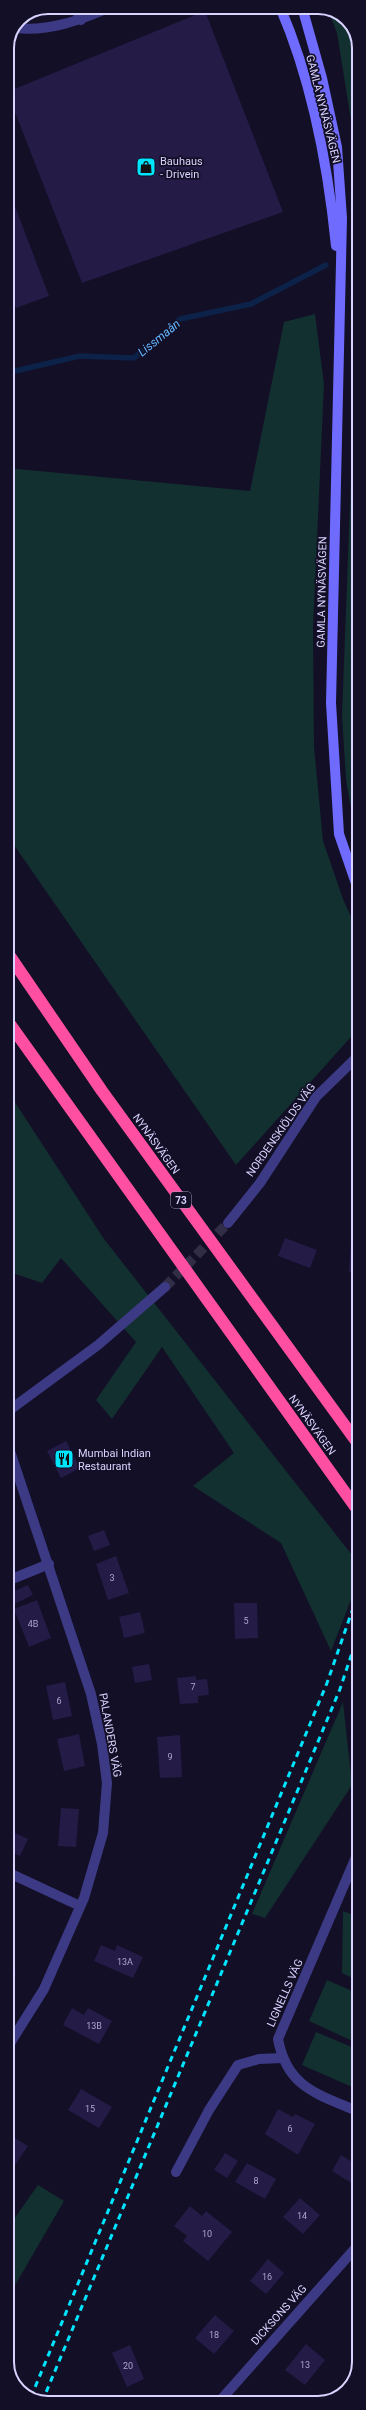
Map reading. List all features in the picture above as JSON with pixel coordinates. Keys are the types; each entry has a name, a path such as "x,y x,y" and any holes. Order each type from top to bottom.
{"highway":[{"name":"NYNÄSVÄGEN","path":"14,962 102,1091 352,1435"},
{"name":"NYNÄSVÄGEN","path":"14,1030 352,1502"}],"street":[{"path":"78,14 81,20"},
{"path":"20,29 35,31 81,20 95,14"},
{"name":"GAMLA NYNÄSVÄGEN","path":"282,14 306,84 322,148 334,217 341,290"},
{"name":"GAMLA NYNÄSVÄGEN","path":"304,14 322,78 337,147 342,218 331,703 339,834 352,872"},
{"name":"NORDENSKIÖLDS VÄG","path":"228,1223 260,1183 316,1097 352,1062"},
{"path":"14,1407 98,1345 165,1287"},
{"name":"PALANDERS VÄG","path":"14,1462 91,1694 102,1744 107,1783 103,1833 80,1906 44,1989 14,2037"},
{"path":"14,1578 49,1564"},
{"name":"LIGNELLS VÄG","path":"352,1866 278,2039 282,2058 286,2066 306,2086 316,2093 352,2109"},
{"path":"14,1875 80,1906"},
{"path":"176,2172 209,2110 238,2066 259,2059 282,2058"},
{"name":"DICKSONS VÄG","path":"224,2396 352,2252"}],"green space":[{"path":"330,16 342,24 349,33 352,43 352,126 337,33"},
{"path":"315,314 324,384 313,627 314,747 323,841 343,899 352,919 352,1036 236,1165 14,845 14,469 250,491 284,322"},
{"path":"352,450 352,815 346,779 342,716"},
{"path":"14,1101 104,1239 352,1555 352,1597 331,1651 281,1543 193,1486 234,1453 162,1347 112,1419 96,1400 136,1342 61,1258 42,1283 14,1273"},
{"path":"343,1702 352,1785 265,1918 252,1914"},
{"path":"343,1911 352,1914 352,1978 342,1973"},
{"path":"327,1980 352,1991 352,2041 309,2021"},
{"path":"316,2032 352,2047 352,2087 302,2065"},
{"path":"38,2185 64,2201 14,2287 14,2219"}],"building":[{"path":"198,14 206,14 283,212 82,283 14,110 14,89"},
{"path":"14,204 49,296 16,308 14,303"},
{"path":"352,1228 352,1272 349,1272"},
{"path":"285,1238 317,1250 310,1268 278,1256"},
{"name":"Mumbai Indian Restaurant","path":"66,1441 80,1468 61,1478 47,1451"},
{"path":"104,1530 110,1545 94,1551 88,1536"},
{"path":"116,1556 129,1593 108,1600 96,1564"},
{"path":"28,1585 33,1595 14,1604 14,1591"},
{"path":"37,1600 51,1638 29,1647 14,1609"},
{"path":"234,1603 257,1603 258,1638 235,1639"},
{"path":"140,1612 145,1633 124,1638 119,1617"},
{"path":"149,1664 152,1680 135,1683 132,1667"},
{"path":"196,1676 196,1680 207,1679 209,1695 198,1696 198,1703 180,1704 177,1678"},
{"path":"65,1682 72,1716 53,1720 46,1686"},
{"path":"79,1734 85,1766 64,1771 57,1739"},
{"path":"180,1735 182,1777 160,1778 157,1737"},
{"path":"61,1808 79,1809 76,1847 58,1846"},
{"path":"14,1832 28,1839 20,1856 14,1853"},
{"path":"101,1945 115,1951 117,1945 143,1957 133,1978 94,1961"},
{"path":"72,2008 84,2015 88,2008 112,2021 99,2044 63,2025"},
{"path":"81,2089 112,2107 99,2128 68,2110"},
{"path":"278,2109 293,2117 295,2114 315,2124 298,2155 265,2134"},
{"path":"14,2137 28,2146 14,2164"},
{"path":"225,2153 238,2161 227,2178 214,2170"},
{"path":"341,2155 352,2162 352,2183 332,2171"},
{"path":"247,2163 276,2179 265,2199 235,2182"},
{"path":"300,2198 320,2215 303,2234 283,2217"},
{"path":"190,2206 202,2216 206,2211 232,2232 208,2261 183,2241 187,2236 174,2226"},
{"path":"268,2259 284,2273 266,2294 250,2281"},
{"path":"215,2315 234,2331 214,2354 195,2338"},
{"path":"306,2344 325,2360 305,2385 285,2370"},
{"path":"130,2345 144,2379 127,2387 112,2353"}],"waterway":[{"name":"Lissmaån","path":"14,371 80,356 134,358 180,319 251,304 326,265"}],"tunnel":[{"path":"165,1287 228,1223"}],"railway":[{"path":"33,2393 327,1683 352,1611"},
{"path":"45,2396 340,1689 352,1653"}],"place":[{"name":"Bauhaus - Drivein","path":"146,167"},
{"name":"Mumbai Indian Restaurant","path":"64,1459"}]}
